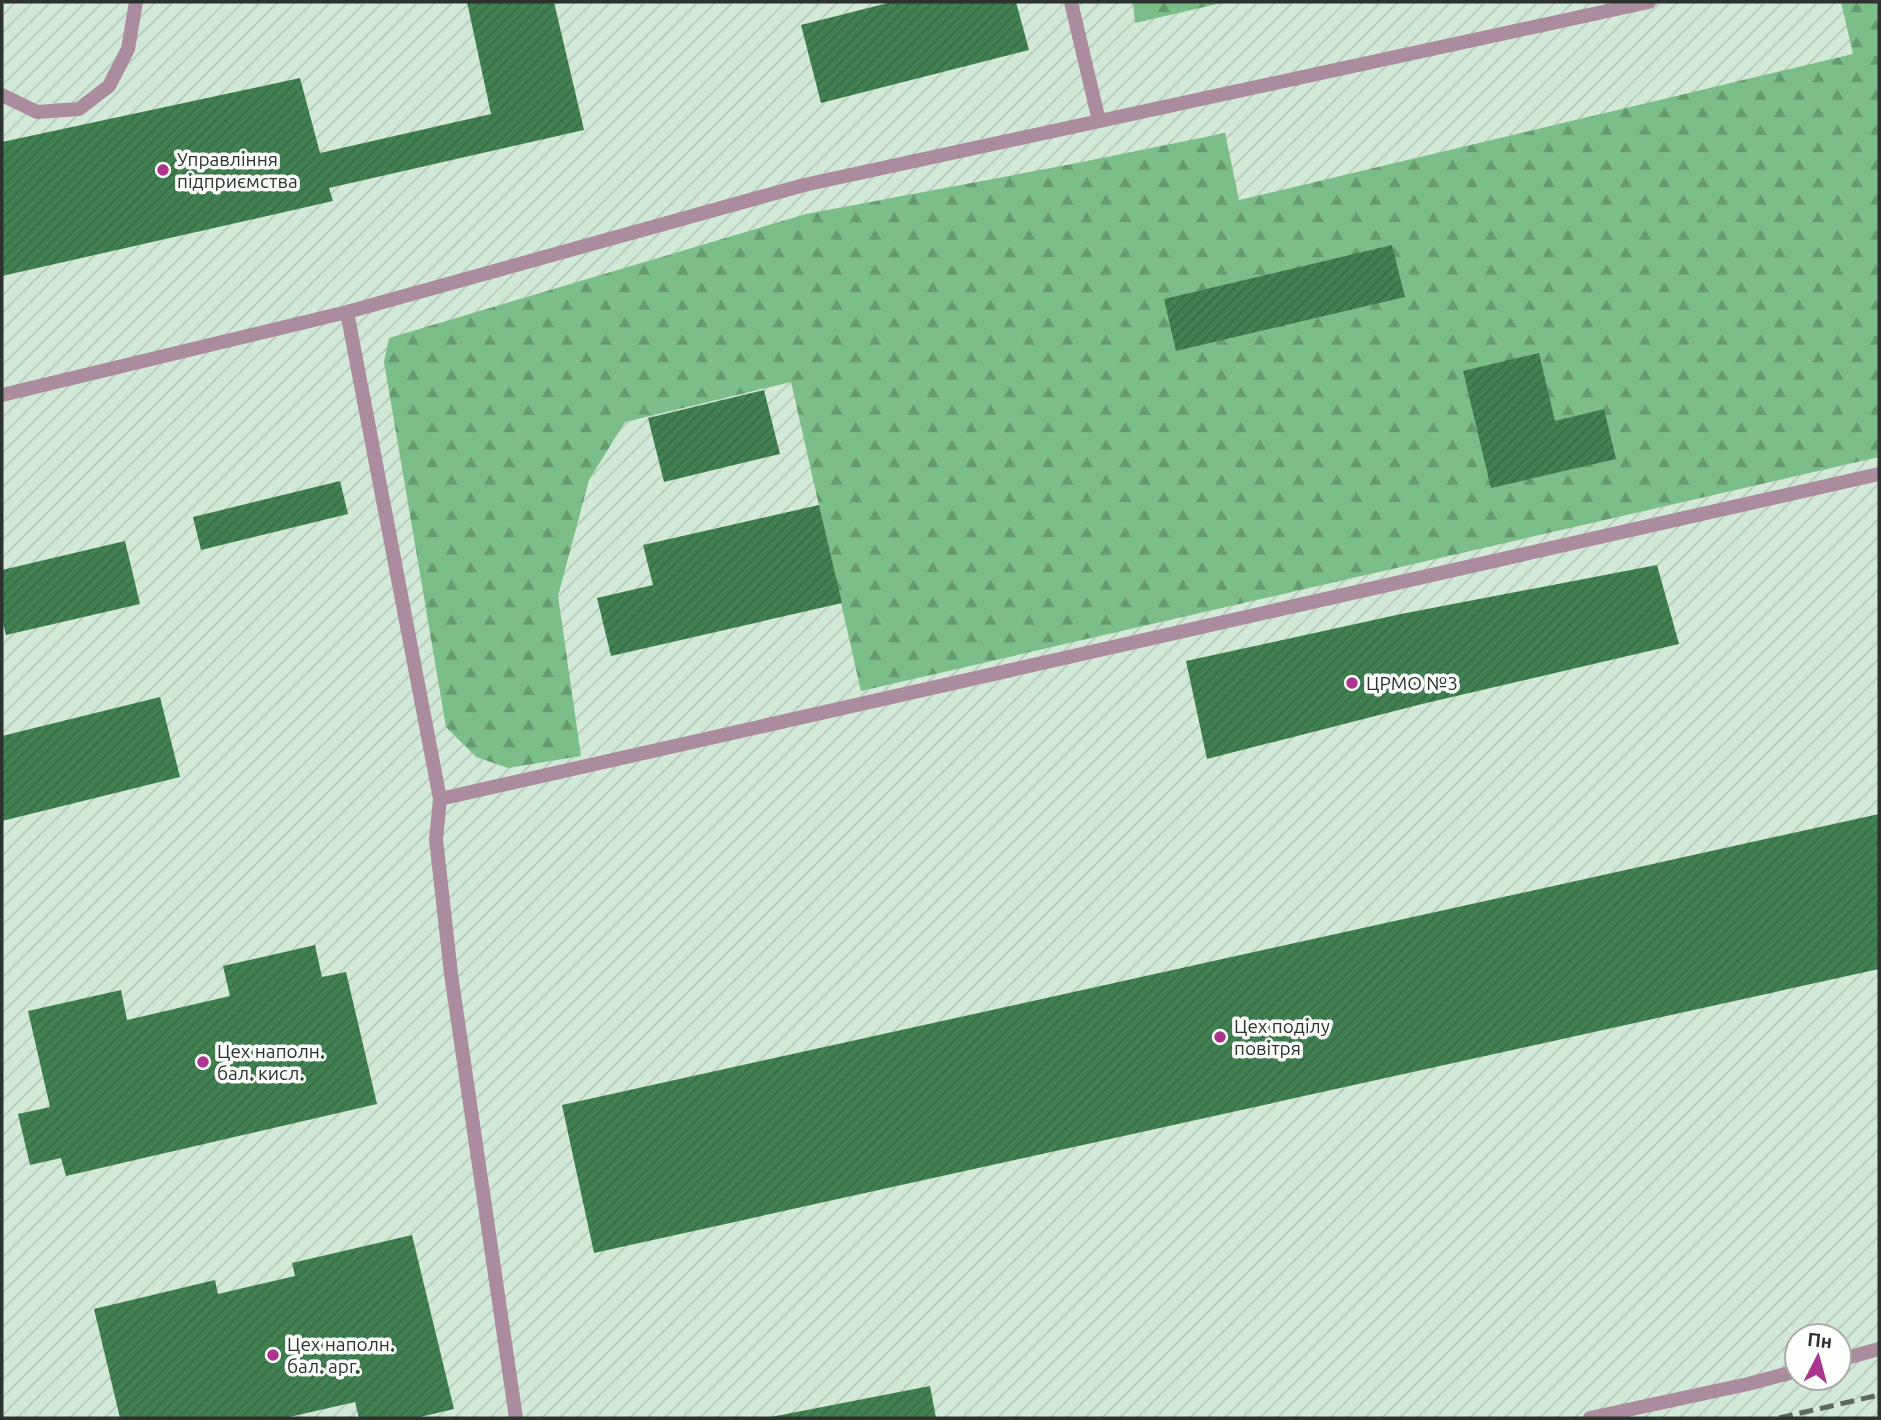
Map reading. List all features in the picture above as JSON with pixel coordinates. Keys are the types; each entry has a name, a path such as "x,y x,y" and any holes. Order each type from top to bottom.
{"lane":[{"path":"2,95 37,112 79,109 109,86 128,49 136,2"},
{"path":"1071,2 1099,121"},
{"path":"2,395 347,312 804,185 1650,2"},
{"path":"347,312 440,799 436,839 451,974 516,1418"},
{"path":"440,799 1879,474"},
{"path":"1853,1356 1879,1349"},
{"path":"1590,1418 1783,1375"}],"shaded area":[{"path":"2,2 1879,2 1879,1418 2,1418"}],"green space":[{"path":"1133,2 1226,2 1135,23"},
{"path":"1841,2 1879,2 1879,457 861,691 791,382 625,422 589,480 558,596 581,756 508,768 476,757 446,727 384,362 389,338 806,214 1225,133 1239,200 1853,54"}],"building":[{"name":"Управління підприємства","path":"467,2 554,2 584,130 329,188 333,201 2,276 2,142 300,78 320,153 491,114"},
{"path":"892,2 1016,2 1029,50 821,103 801,25"},
{"path":"1392,245 1405,297 1176,351 1164,299"},
{"path":"1539,353 1555,421 1604,409 1616,459 1491,488 1463,371"},
{"path":"764,390 780,454 664,482 648,418"},
{"path":"340,481 348,514 201,550 193,517"},
{"path":"819,505 842,603 611,656 597,598 653,585 643,545"},
{"path":"125,541 140,604 6,635 2,619 2,570"},
{"name":"ЦРМО №3","path":"1657,565 1679,644 1422,704 1207,759 1186,661 1401,614"},
{"path":"160,697 180,777 2,821 2,736"},
{"name":"Цех поділу повітря","path":"1879,814 1879,969 594,1253 562,1105"},
{"name":"Цех наполн. бал. кисл.","path":"315,945 322,977 346,972 377,1104 66,1176 61,1158 30,1165 18,1114 50,1107 28,1011 121,990 127,1020 230,996 223,966"},
{"name":"Цех наполн. бал. арг.","path":"412,1235 454,1409 416,1418 359,1418 355,1402 285,1418 120,1418 94,1309 215,1280 218,1294 295,1276 292,1263"},
{"path":"930,1386 936,1418 771,1418 771,1417"}],"railway":[{"path":"1779,1418 1879,1395"}],"place":[{"name":"Управління підприємства","path":"163,170"},
{"name":"ЦРМО №3","path":"1352,683"},
{"name":"Цех поділу повітря","path":"1220,1037"},
{"name":"Цех наполн. бал. кисл.","path":"203,1062"},
{"name":"Цех наполн. бал. арг.","path":"273,1355"}]}
